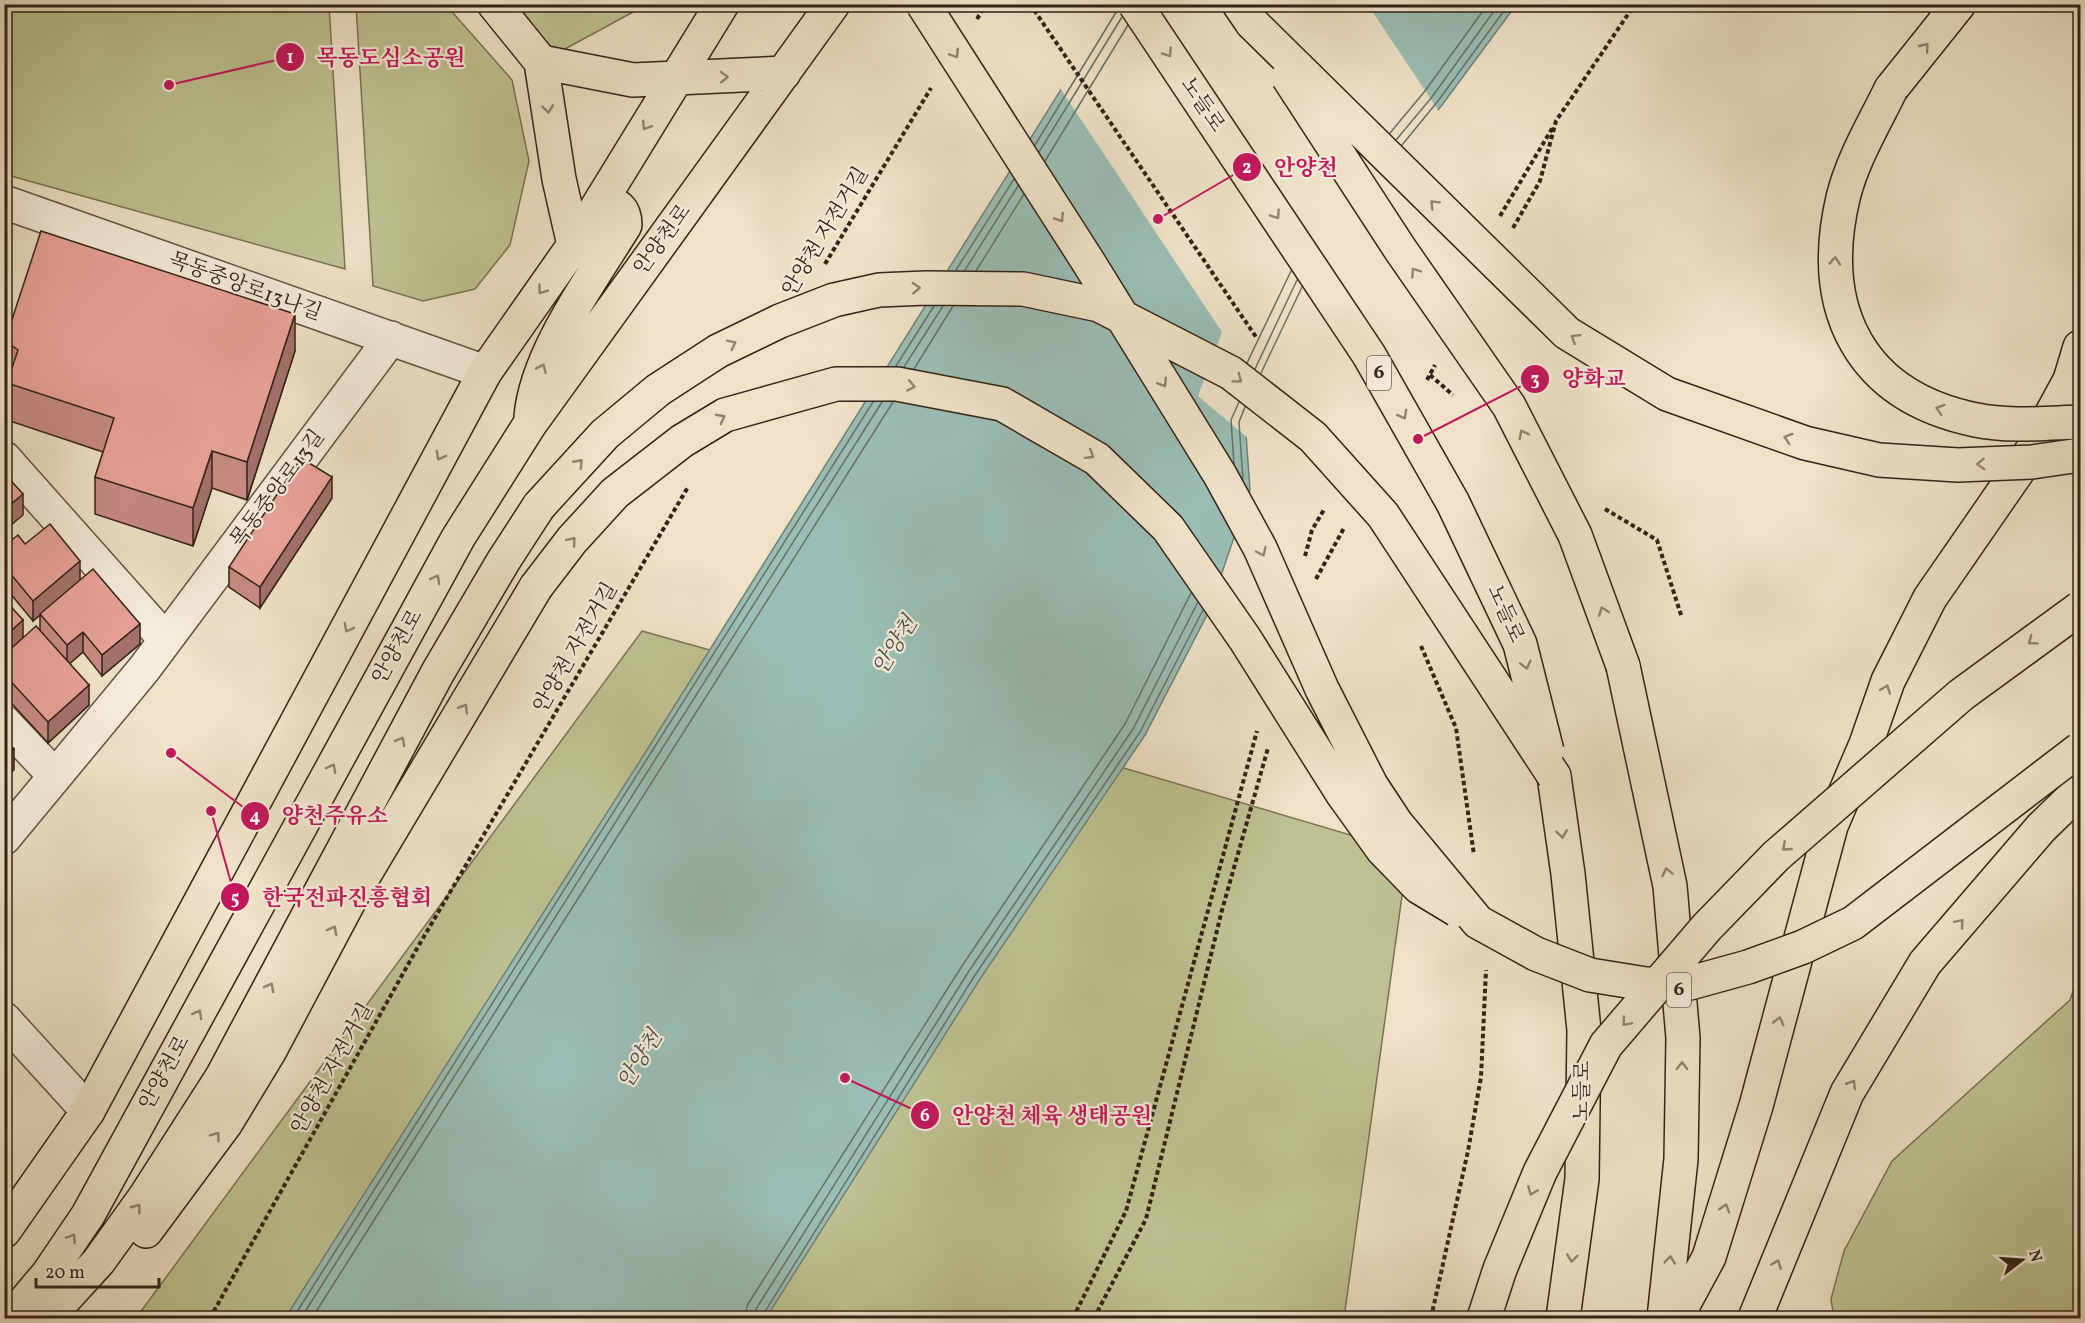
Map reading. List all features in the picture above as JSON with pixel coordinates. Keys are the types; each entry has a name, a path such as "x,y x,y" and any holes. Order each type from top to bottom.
{"main road":[{"path":"494,4 542,62 559,179 574,245"},
{"path":"4,1231 88,1111 485,372 574,245 722,4"},
{"name":"안양천로","path":"11,1318 48,1274 88,1215 458,538 530,424 832,4"},
{"path":"924,4 1089,263 1220,475 1260,548 1322,689 1371,785 1396,823 1478,922"},
{"name":"노들로","path":"1135,4 1369,355 1453,503 1520,644 1554,776 1568,874 1584,1030 1582,1179 1563,1318"},
{"path":"1959,4 1891,89 1861,149 1843,197 1833,267 1840,304 1852,337 1868,361 1894,383 1926,404 1976,421 2027,424 2080,422"},
{"path":"1246,14 1567,333 1667,394 1805,443 1880,460 1958,465 2032,462 2080,455"},
{"name":"6","path":"1246,14 1400,249 1509,405 1575,535 1623,666 1670,886 1683,1038 1681,1159 1664,1318"},
{"path":"542,62 609,77 674,80 784,73"},
{"path":"530,424 532,395 539,372 625,225 625,214 617,205 602,199"},
{"path":"47,1318 99,1261 184,1140 222,1077 438,672 504,560 539,506 605,434 658,390 718,351 780,321 834,300 879,290 1023,289 1099,305 1231,373 1313,436 1383,515 1554,776"},
{"path":"1676,1318 1709,1257 1756,1106 1831,826 1866,744 1888,681 1930,598 2031,452 2070,380 2080,347"},
{"path":"75,1318 183,1184 226,1123 269,1052 354,892 536,587 572,540 615,494 682,441 725,415 836,384 897,384 1002,404 1097,459 1168,528 1245,639 1342,793 1383,850 1419,887 1536,954 1590,975 1646,984 1690,983 1748,967 1803,947 1853,923 2080,749"},
{"path":"1484,1318 1500,1269 1540,1172 1606,1045 1707,927 1776,856 1961,695 2080,608"},
{"path":"1755,1318 1847,1093 1919,973 2041,828 2080,790"}],"street":[{"name":"목동중앙로13나길","path":"4,202 485,372"},
{"name":"목동중앙로13길","path":"4,837 56,776 165,639 391,338"},
{"path":"4,458 165,639"},
{"path":"4,722 56,776"},
{"path":"4,1019 88,1111"}],"path":[{"path":"973,24 986,4"},
{"path":"1030,4 1256,337"},
{"name":"안양천 자전거길","path":"824,266 934,84"},
{"name":"안양천 자전거길","path":"210,1318 419,945 689,485"},
{"path":"1598,504 1657,540 1682,618"},
{"path":"1344,522 1351,531"},
{"path":"1418,640 1456,728 1474,856"},
{"path":"1431,1318 1468,1151 1480,1077 1487,983 1485,960"}],"green space":[{"path":"4,5 329,5 345,269 11,176 4,165"},
{"path":"356,5 446,5 512,80 529,161 510,245 475,289 423,301 373,286"},
{"path":"494,5 646,5 541,62"},
{"path":"642,631 1012,735 1408,852 1344,1318 136,1318"},
{"path":"2080,971 2080,1318 1834,1318 1831,1299 1844,1251 1892,1161 2070,1000"}],"water":[{"path":"1114,5 1516,5 1442,105 1332,239 1245,421 1250,490 1209,611 1145,735 980,979 766,1318 285,1318 645,753"}],"pier":[{"path":"1110,4 1368,5 1440,113 1334,240 1248,422 1249,439 1198,396 1222,332 1060,88"}],"building":[{"path":"41,231 295,314 247,462 212,451 193,508 95,477 114,418 7,383 18,350 5,341"},
{"path":"301,458 332,477 260,587 229,567"},
{"path":"4,473 23,494 4,510"},
{"path":"50,524 80,561 33,601 4,566 4,546 18,535 25,544"},
{"path":"93,569 140,624 102,655 83,632 67,645 40,614"},
{"path":"4,599 23,620 4,637"},
{"path":"36,626 89,685 48,722 4,674 4,655"},
{"path":"4,739 14,749 4,757"}],"place":[{"name":"목동도심소공원","path":"169,85"},
{"name":"안양천","path":"1158,219"},
{"name":"양화교","path":"1418,439"},
{"name":"양천주유소","path":"171,753"},
{"name":"한국전파진흥협회","path":"211,811"},
{"name":"안양천 체육 생태공원","path":"845,1078"}]}
